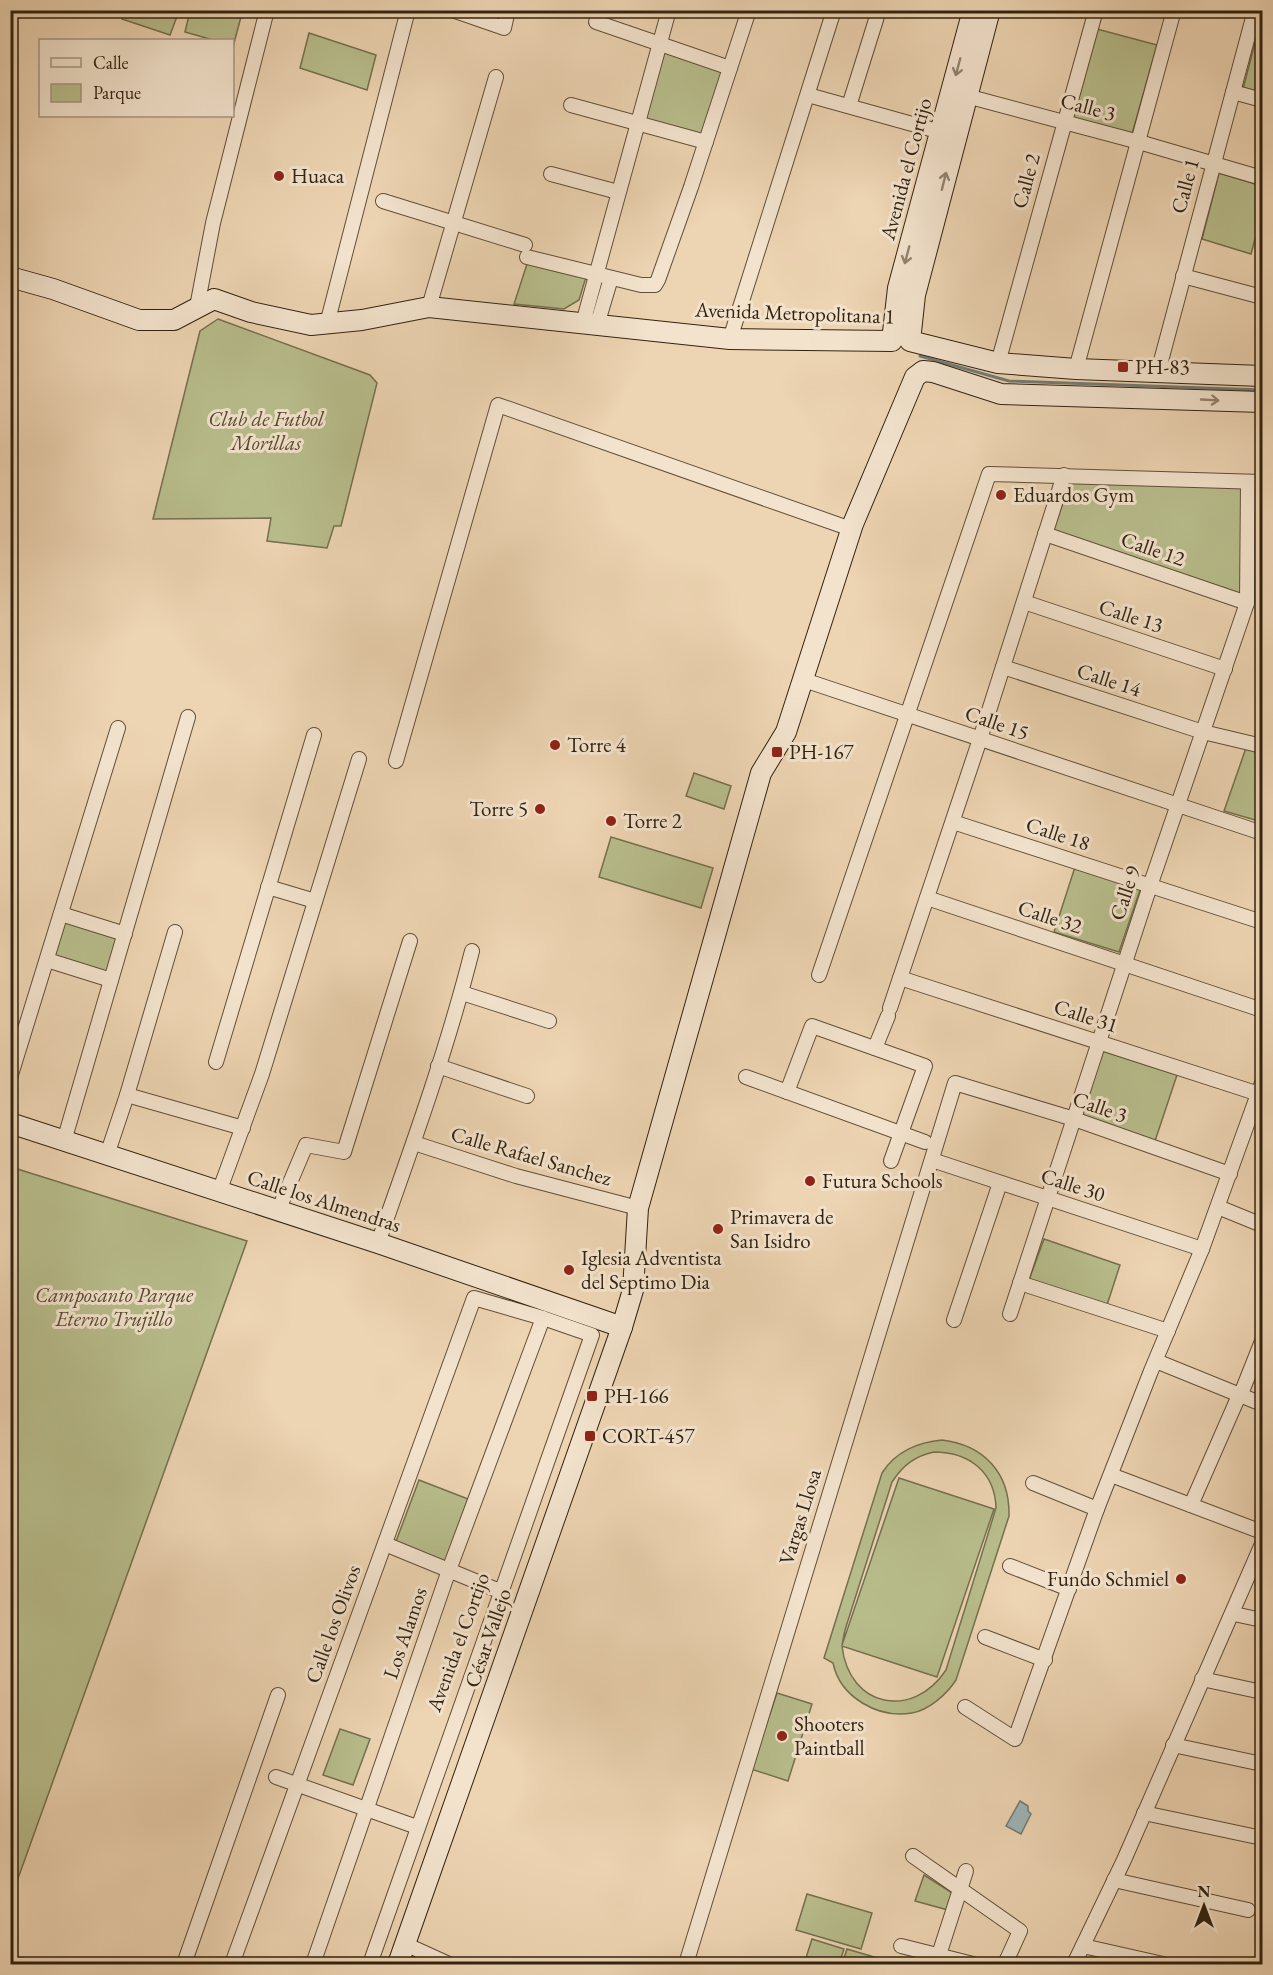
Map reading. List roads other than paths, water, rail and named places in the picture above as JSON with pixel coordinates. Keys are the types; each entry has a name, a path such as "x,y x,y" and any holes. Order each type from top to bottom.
{"street":[{"path":"196,307 213,223 267,10"},
{"path":"327,324 408,10"},
{"path":"452,10 504,28 508,10"},
{"path":"590,324 595,274 669,10"},
{"path":"383,201 454,222 526,251 595,274 647,286 655,285 706,142 749,10"},
{"path":"730,339 834,10"},
{"path":"849,106 879,10"},
{"name":"Avenida el Cortijo","path":"901,341 915,295 959,94 974,10"},
{"name":"Avenida el Cortijo","path":"901,341 898,288 940,132 959,94 990,10"},
{"name":"Calle 2","path":"998,363 1096,10"},
{"path":"1076,369 1174,10"},
{"name":"Calle 1","path":"1157,384 1213,163 1256,20"},
{"path":"596,22 730,68"},
{"path":"429,308 496,77"},
{"path":"1233,92 1263,100"},
{"name":"Calle 3","path":"959,94 1263,178"},
{"path":"808,95 940,132"},
{"path":"572,105 706,142"},
{"path":"551,174 618,192"},
{"path":"1183,276 1263,297"},
{"name":"Avenida Metropolitana 1","path":"10,277 53,289 139,320 174,320 214,299 251,312 311,325 362,320 429,308 730,339 901,341 998,363 1076,369 1263,402"},
{"path":"590,324 611,278"},
{"name":"César Vallejo","path":"398,1965 622,1327 633,1290 638,1208 761,773 786,732 851,529 915,376 923,371 933,372 1000,394 1157,384"},
{"name":"Avenida Metropolitana 1","path":"1157,384 1263,376"},
{"path":"396,761 498,405 851,529"},
{"path":"819,975 987,476 991,473 1263,482"},
{"path":"875,1048 953,822 1064,475"},
{"name":"Calle 9","path":"1010,1314 1150,886 1247,603 1248,482"},
{"name":"Calle 12","path":"1045,534 1247,603"},
{"name":"Calle 13","path":"1024,602 1225,669"},
{"name":"Calle 14","path":"1002,667 1203,732 1263,746"},
{"name":"Calle 15","path":"804,680 1263,833"},
{"path":"64,1141 188,717"},
{"path":"10,1078 118,728"},
{"path":"216,1062 314,735"},
{"path":"219,1192 262,1074 359,759"},
{"name":"Calle 18","path":"953,822 1263,922"},
{"path":"268,887 315,901"},
{"name":"Calle 32","path":"927,898 1263,1010"},
{"path":"61,914 125,934"},
{"path":"107,1155 175,932"},
{"path":"279,1211 306,1144 344,1152 410,941"},
{"path":"378,1243 414,1143 462,993 472,951"},
{"path":"47,960 111,980"},
{"name":"Calle 31","path":"900,978 1098,1042 1261,1088"},
{"path":"462,993 549,1021"},
{"path":"787,1092 812,1026 926,1066 891,1161"},
{"path":"438,1066 527,1096"},
{"path":"746,1077 925,1142"},
{"name":"Calle 3","path":"955,1083 1074,1119 1230,1174"},
{"name":"Vargas Llosa","path":"686,1965 955,1083"},
{"path":"965,1707 1015,1739 1097,1509 1230,1174 1258,1111 1261,1088"},
{"path":"127,1095 243,1128"},
{"name":"Calle los Almendras","path":"10,1123 378,1243 622,1327"},
{"name":"Calle Rafael Sanchez","path":"414,1143 516,1176 638,1208"},
{"name":"Calle 30","path":"932,1160 1202,1249"},
{"path":"954,1320 1000,1183"},
{"path":"1218,1207 1263,1224"},
{"path":"1020,1283 1168,1331"},
{"name":"Calle los Olivos","path":"232,1965 474,1298 543,1318"},
{"name":"Avenida el Cortijo","path":"369,1965 592,1335 543,1318"},
{"name":"Los Alamos","path":"313,1965 449,1570 543,1318"},
{"path":"1191,1505 1263,1341"},
{"path":"1156,1361 1239,1397 1263,1404"},
{"path":"1111,1475 1263,1532"},
{"path":"1033,1484 1097,1509"},
{"path":"385,1544 502,1592"},
{"path":"1074,1965 1202,1679 1234,1614 1262,1547"},
{"path":"1010,1566 1069,1589"},
{"path":"1234,1614 1263,1620"},
{"path":"985,1637 1045,1660"},
{"path":"1202,1679 1263,1692"},
{"path":"184,1965 278,1695"},
{"path":"1173,1744 1263,1764"},
{"path":"276,1777 417,1827"},
{"path":"1144,1813 1263,1838"},
{"path":"913,1856 1020,1931 1005,1965"},
{"path":"937,1960 966,1871"},
{"path":"1114,1880 1248,1910"},
{"path":"405,1944 449,1965"},
{"path":"901,1946 937,1960 973,1965"},
{"path":"1083,1946 1163,1965"}],"water":[{"path":"1020,1801 1028,1806 1031,1814 1021,1834 1006,1826"}],"waterway":[{"path":"920,356 1009,381 1262,390"}],"place":[{"name":"Huaca","path":"279,176"},
{"name":"PH-83","path":"1123,367"},
{"name":"Eduardos Gym","path":"1001,495"},
{"name":"Torre 4","path":"555,745"},
{"name":"PH-167","path":"777,752"},
{"name":"Torre 5","path":"540,809"},
{"name":"Torre 2","path":"611,821"},
{"name":"Futura Schools","path":"810,1181"},
{"name":"Primavera de San Isidro","path":"718,1229"},
{"name":"Iglesia Adventista del Septimo Dia","path":"569,1270"},
{"name":"PH-166","path":"592,1396"},
{"name":"CORT-457","path":"590,1436"},
{"name":"Fundo Schmiel","path":"1181,1579"},
{"name":"Shooters Paintball","path":"782,1736"}],"park label":[{"name":"Club de Futbol Morillas","path":"266,431"},
{"name":"Camposanto Parque Eterno Trujillo","path":"114,1307"}]}
